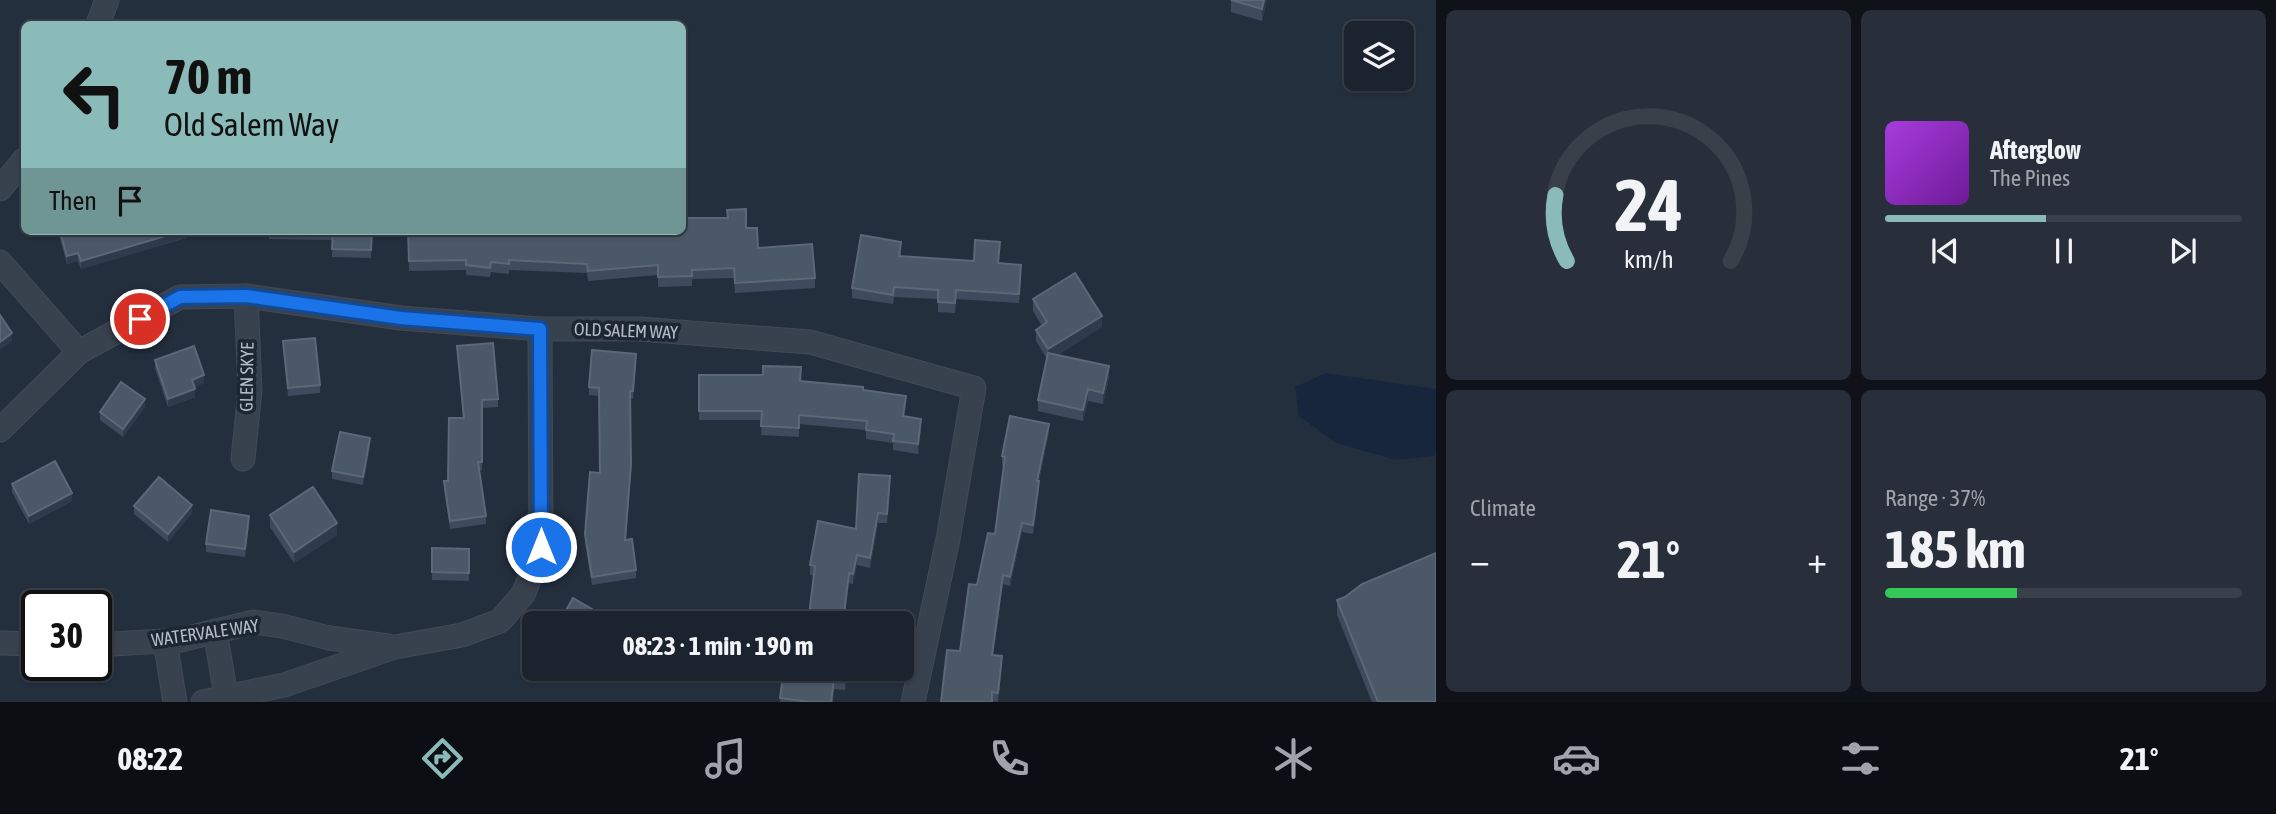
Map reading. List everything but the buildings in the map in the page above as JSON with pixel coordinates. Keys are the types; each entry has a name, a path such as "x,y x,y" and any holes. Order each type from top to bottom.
{"street":[{"path":"99,21 107,0"},
{"path":"0,189 21,164"},
{"path":"0,262 79,352"},
{"name":"OLD SALEM WAY","path":"0,430 79,352 180,297 246,296 401,318 540,329 639,329 810,342 974,388 948,539 914,702"},
{"name":"GLEN SKYE","path":"243,458 250,390 246,296"},
{"name":"WATERVALE WAY","path":"203,702 226,700 284,685 395,647 462,635 500,621 524,593 541,547 540,329"},
{"name":"WATERVALE WAY","path":"112,644 180,640 254,622 329,638 395,647"},
{"path":"215,631 226,700"},
{"path":"165,640 175,702"},
{"path":"0,643 21,644"}],"water":[{"path":"1326,373 1436,389 1436,454 1396,460 1336,443 1299,416 1295,387"}],"route":[{"path":"140,319 180,297 246,296 401,318 540,329 541,547"}]}
